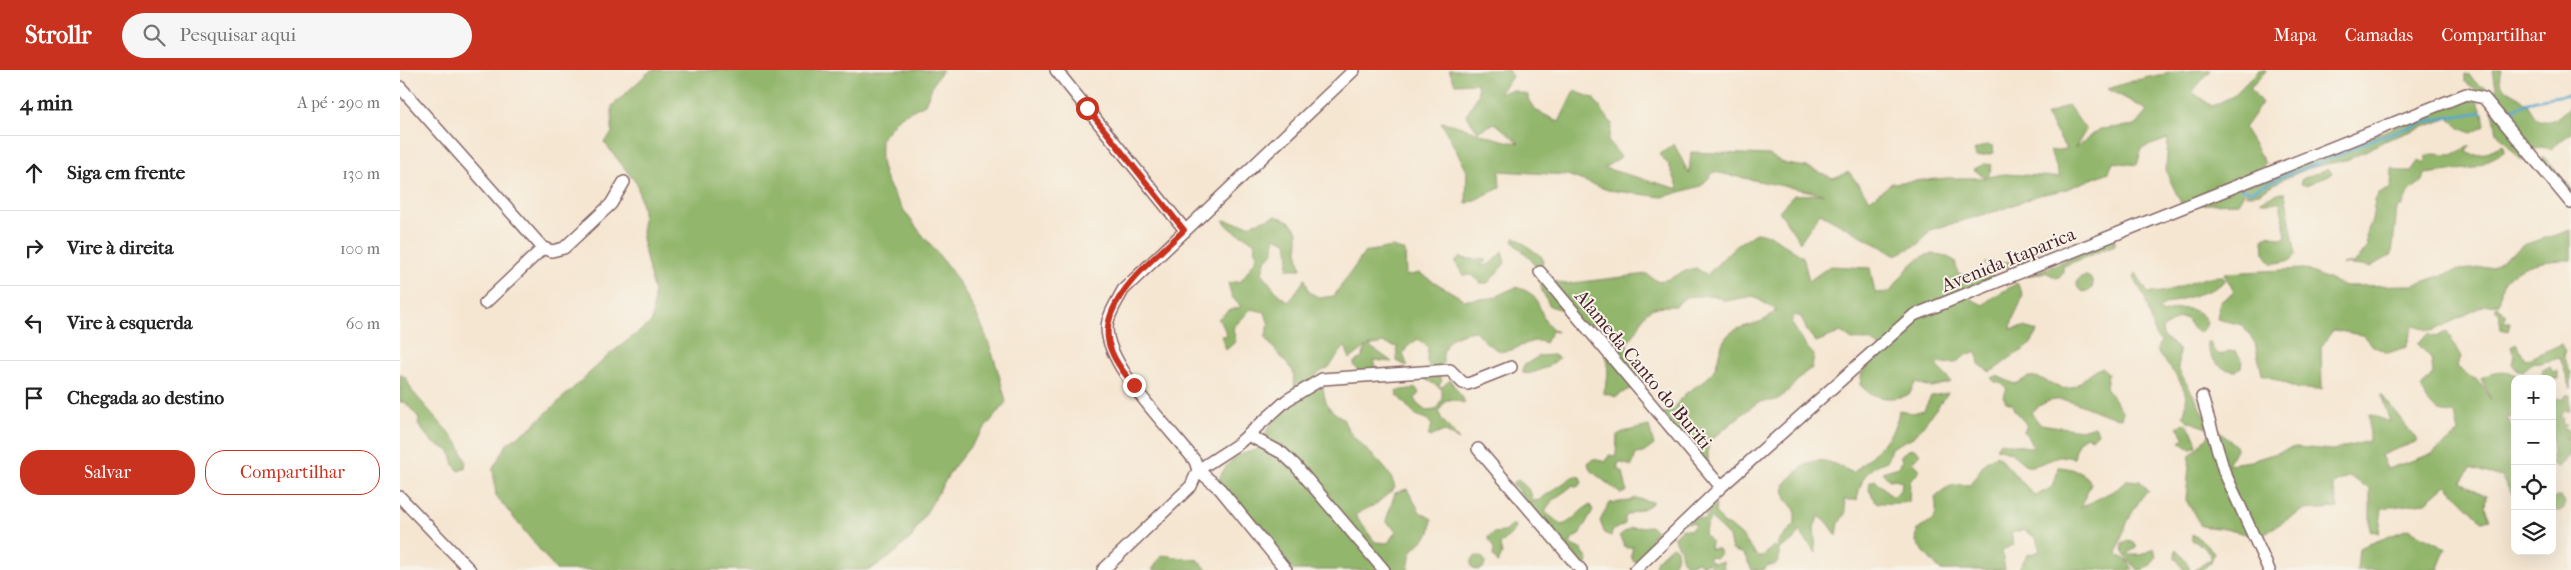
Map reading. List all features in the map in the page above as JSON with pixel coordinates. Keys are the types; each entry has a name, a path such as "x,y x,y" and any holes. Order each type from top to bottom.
{"street":[{"path":"1056,70 1184,230"},
{"path":"1286,570 1220,489 1198,470 1186,449 1119,365 1110,349 1107,333 1108,321 1124,290 1184,230 1354,70"},
{"path":"400,87 542,248 552,251 564,248 611,204 624,182"},
{"name":"Avenida Itaparica","path":"1635,570 1721,487 1914,315 2466,94 2484,98 2571,203"},
{"path":"485,302 542,248"},
{"name":"Alameda Canto do Buriti","path":"1540,272 1721,487"},
{"path":"1103,570 1191,486 1198,470 1248,435 1287,400 1322,379 1450,370 1463,383 1468,384 1510,367"},
{"path":"2202,397 2224,472 2269,570"},
{"path":"1248,435 1282,453 1295,465 1384,570"},
{"path":"1478,449 1581,570"},
{"path":"400,497 470,570"}],"green space":[{"path":"651,70 943,70 935,80 925,104 899,117 881,139 881,163 894,195 914,224 947,265 973,308 987,338 1006,402 953,468 911,538 890,557 869,570 556,570 496,496 493,468 507,444 529,429 610,354 652,322 654,293 642,239 643,211 637,184 604,142 612,133 612,106"},
{"path":"1449,70 1508,70 1512,77 1499,93 1512,90 1528,95 1528,99 1535,110 1559,122 1574,91 1593,98 1612,124 1608,141 1621,157 1604,168 1679,189 1669,165 1659,155 1674,144 1689,174 1691,152 1769,155 1786,164 1807,167 1833,178 1849,172 1870,200 1892,183 1947,178 1986,178 1973,169 1985,164 1992,165 1988,177 2004,174 2060,177 2050,151 2066,149 2046,115 2068,105 2086,130 2075,148 2100,129 2137,125 2147,110 2108,89 2133,81 2172,73 2211,70 2192,92 2212,106 2233,96 2259,70 2267,70 2250,88 2262,103 2244,128 2265,163 2249,185 2463,100 2477,101 2483,113 2485,126 2472,133 2459,128 2449,118 2386,140 2350,159 2309,168 2283,179 2259,193 2246,195 2247,188 2238,203 2182,205 2166,172 2168,139 2142,148 2137,165 2113,162 2109,172 2064,190 2039,195 2000,210 1930,230 1919,244 1896,255 1820,213 1800,242 1779,211 1794,195 1823,194 1714,172 1701,186 1663,197 1608,190 1567,175 1499,171 1500,188 1466,204 1467,171 1441,122 1509,142 1519,143 1495,123 1478,131 1466,115 1478,95 1477,83 1455,84"},
{"path":"2493,70 2501,70 2500,82 2503,87 2526,103 2540,120 2552,120 2571,106 2571,133 2551,149 2541,147 2524,155 2525,159 2522,161 2497,133 2491,101 2496,87"},
{"path":"2465,74 2470,75 2482,87 2484,86 2485,92 2477,91 2467,84 2465,82"},
{"path":"1986,145 1993,146 1994,153 1976,157 1974,150"},
{"path":"2503,145 2504,152 2474,168 2425,174 2423,181 2410,191 2403,205 2397,208 2392,254 2370,267 2343,264 2354,264 2367,248 2366,234 2372,221 2375,200 2379,194 2391,188 2392,168 2398,171 2411,171 2419,160 2425,163 2426,156 2432,154 2452,155 2470,146 2466,152 2475,155"},
{"path":"2543,156 2571,188 2571,198 2539,161"},
{"path":"2327,169 2332,173 2306,185 2301,184 2301,180 2304,178"},
{"path":"2278,193 2285,193 2296,255 2291,260 2272,264 2264,253 2263,239 2269,235 2282,239 2286,236 2280,202 2266,203 2260,201"},
{"path":"1276,216 1289,221 1298,231 1298,256 1301,269 1287,269 1289,255 1287,242 1274,237 1274,251 1265,261 1262,274 1279,295 1289,302 1305,279 1309,292 1320,298 1334,296 1365,252 1392,247 1405,251 1406,276 1419,273 1465,300 1492,298 1516,287 1526,291 1537,301 1545,319 1557,332 1552,331 1545,343 1533,341 1509,351 1503,351 1490,346 1475,331 1460,334 1446,344 1443,364 1434,374 1427,362 1428,347 1418,339 1407,347 1403,354 1408,367 1397,361 1397,347 1384,343 1368,346 1392,362 1374,360 1377,370 1359,372 1354,362 1362,358 1366,347 1350,359 1345,346 1329,367 1317,374 1311,384 1323,386 1330,409 1343,418 1347,428 1354,437 1385,468 1395,488 1376,504 1355,515 1375,542 1388,543 1396,531 1386,521 1395,493 1407,489 1420,512 1432,519 1430,533 1411,552 1408,570 1293,570 1218,482 1232,460 1256,450 1264,440 1268,427 1296,398 1293,371 1265,338 1269,325 1265,312 1251,309 1233,328 1236,341 1226,350 1221,336 1227,336 1222,323 1218,319 1228,311 1241,307 1232,297 1228,283 1241,281 1257,258 1255,243 1234,231 1223,220 1249,225"},
{"path":"2571,230 2571,260 2533,264 2516,271 2503,284 2499,304 2485,305 2433,331 2413,326 2406,347 2388,353 2373,346 2362,335 2333,330 2321,347 2322,389 2299,389 2262,374 2255,343 2242,325 2217,319 2220,302 2234,292 2224,273 2304,269 2345,286 2413,285 2459,270 2492,267 2526,244"},
{"path":"1757,232 1770,235 1803,257 1809,281 1830,266 1870,268 1875,293 1890,292 1910,266 1917,260 1933,254 1955,261 1958,274 1971,276 1984,269 1994,277 1959,293 1983,305 2017,283 2023,294 2011,329 2024,327 2037,331 2032,342 2026,348 1990,372 1979,364 1977,351 1955,363 1936,364 1951,382 1932,387 1915,383 1909,395 1883,398 1871,394 1860,385 1862,371 1883,352 1877,345 1865,340 1852,340 1841,332 1816,342 1807,331 1801,317 1795,315 1791,322 1805,345 1814,355 1812,368 1803,374 1781,397 1775,400 1759,402 1712,440 1708,444 1708,469 1661,414 1674,410 1686,393 1707,379 1715,369 1725,338 1729,334 1765,319 1776,310 1753,296 1726,301 1713,295 1686,297 1675,306 1653,308 1644,316 1634,335 1627,343 1628,356 1646,374 1640,387 1627,390 1616,397 1603,393 1607,380 1608,366 1601,340 1610,330 1602,320 1585,328 1573,323 1563,310 1550,306 1542,291 1539,277 1565,284 1647,274 1658,282 1696,268 1707,275 1735,246"},
{"path":"1515,237 1542,257 1543,262 1539,270 1536,269 1531,259 1515,244 1513,240"},
{"path":"2115,239 2115,245 2063,267 2063,274 2057,278 2045,272 2025,277"},
{"path":"2036,248 2038,254 2035,260 2003,268 1991,267 1984,263 2004,263"},
{"path":"1502,251 1505,263 1488,283 1481,283 1472,275 1463,275 1455,262 1460,257 1483,259 1486,260 1481,266 1484,266 1493,262"},
{"path":"2136,273 2147,292 2150,293 2169,290 2214,276 2223,276 2225,278 2215,288 2172,302 2158,310 2164,313 2176,309 2194,310 2207,322 2205,328 2200,332 2193,329 2186,318 2179,318 2162,329 2163,336 2179,350 2178,369 2205,415 2207,428 2188,421 2183,416 2186,407 2184,390 2176,376 2159,355 2157,349 2161,342 2156,337 2145,298 2133,276"},
{"path":"2085,276 2091,278 2093,284 2091,290 2085,292 2079,290 2077,284 2079,278"},
{"path":"2498,306 2506,316 2504,322 2510,322 2508,331 2501,329 2499,314 2495,308"},
{"path":"2447,331 2461,357 2457,366 2466,375 2478,380 2491,400 2481,378 2500,372 2519,375 2511,375 2511,417 2507,418 2511,424 2511,492 2501,477 2470,468 2461,482 2486,496 2485,507 2490,519 2482,521 2446,485 2425,503 2382,508 2379,533 2370,530 2370,489 2349,476 2333,485 2338,508 2303,510 2258,537 2225,529 2201,526 2186,500 2190,455 2216,428 2237,447 2228,464 2251,461 2295,447 2333,450 2369,441 2369,414 2390,422 2381,394 2418,441 2381,455 2387,469 2432,454 2459,433 2455,413 2437,410 2427,400 2421,388 2433,373 2431,358 2418,344 2428,334 2437,337"},
{"path":"2207,342 2210,342 2214,351 2220,355 2229,351 2236,352 2242,360 2241,367 2236,371 2220,366 2212,358"},
{"path":"2516,343 2525,360 2562,344 2565,350 2563,356 2571,374 2571,389 2560,358 2540,363 2533,362 2523,371 2516,369 2512,364 2514,356 2511,347"},
{"path":"1553,355 1559,358 1547,367 1527,374 1523,373 1523,366 1539,356"},
{"path":"2550,367 2553,372 2558,370 2558,379 2556,379 2556,375 2544,375 2541,372"},
{"path":"2102,368 2108,373 2106,388 2123,412 2121,418 2109,416 2064,400 2053,400 2042,404 2031,413 2040,424 2081,430 2095,426 2098,433 2093,438 2087,436 2080,440 2074,458 2061,456 2034,466 2027,466 2010,452 1996,448 2000,442 2034,448 2024,431 2027,425 2014,410 2013,404 2006,402 2003,396 2007,390 2003,384 1995,382 1991,378 1997,376 2015,384 2034,377 2065,389 2075,386 2093,371"},
{"path":"400,374 406,378 412,391 458,443 466,461 465,468 459,471 454,465 450,451 432,442 418,425 419,418 405,402 400,402"},
{"path":"1422,375 1440,377 1442,380 1439,386 1442,387 1450,380 1464,400 1464,403 1446,400 1439,411 1441,418 1459,440 1444,431 1430,437 1428,435 1432,425 1428,420 1414,414 1397,395 1396,391 1416,388 1419,393 1415,398 1417,404 1426,411 1436,410 1442,399 1442,390"},
{"path":"1948,393 1915,436 1891,448 1887,461 1869,471 1860,486 1857,500 1844,500 1846,512 1839,523 1837,536 1829,524 1819,516 1814,527 1816,553 1799,531 1793,541 1779,549 1779,559 1775,565 1768,565 1764,570 1752,570 1744,554 1732,550 1729,537 1711,519 1707,524 1704,534 1711,542 1710,549 1718,549 1720,553 1716,558 1710,557 1708,559 1713,563 1723,562 1724,568 1716,570 1708,563 1702,565 1698,562 1688,565 1683,561 1680,548 1673,537 1683,529 1690,530 1695,525 1693,522 1680,523 1678,520 1686,515 1705,520 1710,508 1716,505 1715,512 1725,525 1729,525 1742,536 1757,556 1764,556 1773,546 1778,548 1777,543 1795,524 1795,510 1786,499 1784,485 1801,468 1815,461 1822,461 1831,462 1853,473 1888,437 1897,420 1899,410 1912,413 1924,410 1931,396"},
{"path":"2566,395 2570,395 2569,411 2563,411 2560,417 2563,418 2562,424 2567,425 2563,429 2571,431 2570,436 2565,438 2571,439 2566,459 2557,467 2556,399 2563,400"},
{"path":"2185,423 2196,440 2196,446 2190,449 2180,442 2185,438 2177,427"},
{"path":"1649,426 1654,445 1643,453 1636,454 1632,466 1619,462 1617,468 1623,472 1627,491 1621,494 1590,470 1588,463 1593,459 1606,462 1609,455 1616,456 1617,435"},
{"path":"1912,448 1919,452 1919,456 1911,462 1919,468 1919,472 1910,481 1909,502 1876,502 1869,490 1870,482 1875,480 1893,497 1901,489 1902,482 1896,479 1889,480 1882,472 1899,467 1902,461 1900,455"},
{"path":"1997,455 2034,495 2052,486 2058,467 2073,469 2081,473 2091,483 2080,508 2117,489 2127,480 2140,481 2149,492 2146,492 2132,514 2121,538 2117,555 2128,561 2133,570 2018,570 2027,555 2040,551 2036,538 2024,530 2011,533 2014,545 2002,550 2005,570 1940,570 1916,543 1917,529 1928,524 1934,518 1936,510 1935,498 1943,490 1951,486 1970,485 1986,461"},
{"path":"1574,476 1580,477 1582,483 1577,487 1573,485 1557,497 1547,507 1545,512 1562,525 1590,505 1593,510 1579,535 1573,538 1570,544 1582,550 1588,560 1585,565 1579,565 1512,483 1518,480 1524,484 1530,492 1533,501 1539,500"},
{"path":"2556,497 2561,497 2565,501 2565,507 2561,511 2556,511"},
{"path":"1635,498 1653,502 1625,517 1625,524 1613,530 1611,536 1605,534 1600,521 1609,503 1629,501"},
{"path":"1512,525 1515,525 1516,529 1500,545 1502,554 1498,563 1493,556 1494,549 1488,537 1494,533 1504,532"},
{"path":"1650,526 1660,534 1662,529 1669,530 1664,537 1657,534 1652,536 1651,543 1646,547 1648,551 1637,562 1633,561 1631,555 1633,547 1626,548 1619,536 1630,528"},
{"path":"2408,529 2446,548 2438,568 2440,570 2357,570 2359,548"},
{"path":"2192,534 2214,552 2211,562 2202,570 2195,570 2212,558 2204,547 2192,540"},
{"path":"2128,540 2136,544 2136,548 2128,553 2130,555 2141,555 2154,548 2156,557 2148,567 2137,570 2125,555 2122,544"},
{"path":"1672,546 1677,549 1674,563 1668,568 1654,570 1657,560"},
{"path":"2176,549 2190,570 2184,570 2175,557"},
{"path":"1162,555 1198,560 1208,570 1152,570"},
{"path":"1478,556 1483,558 1485,563 1483,568 1478,570 1473,568 1471,563 1473,558"}],"waterway":[{"path":"2499,111 2509,111 2535,100 2571,94"},
{"path":"2241,189 2251,191 2283,176 2338,156 2376,138 2432,120 2482,112"}],"route":[{"path":"1087,108 1184,230 1124,290 1108,321 1107,333 1110,349 1134,385"}]}
